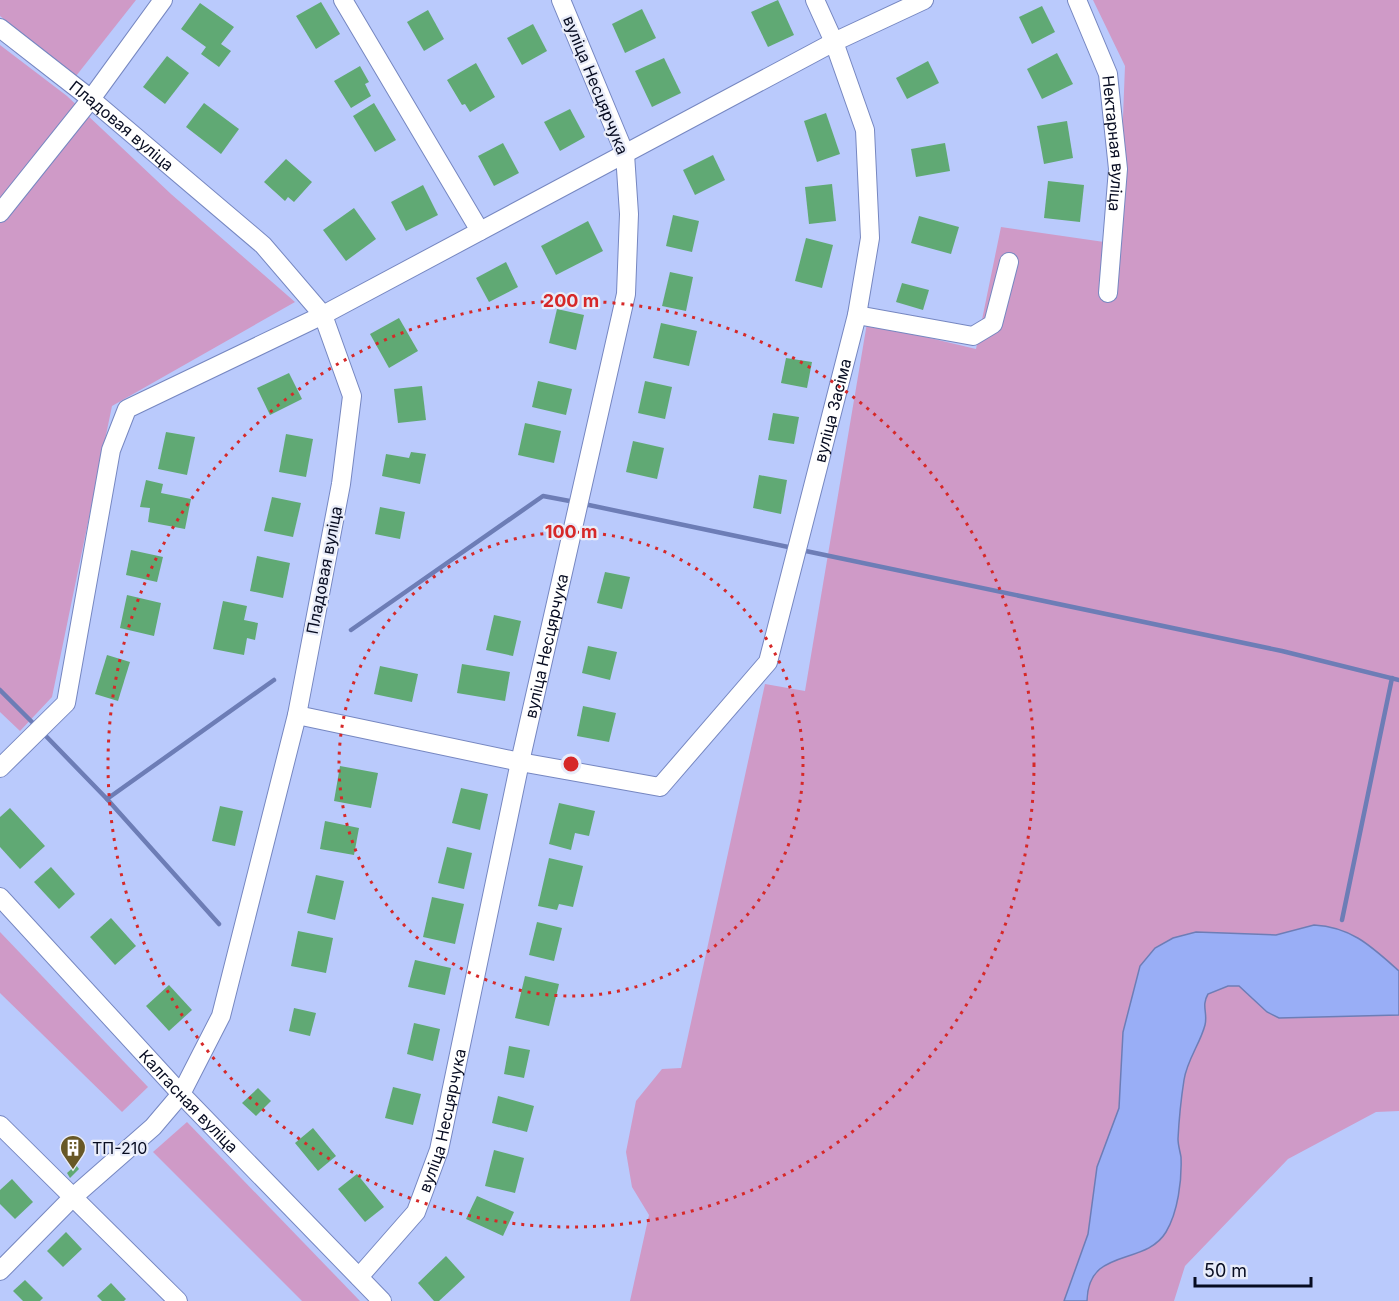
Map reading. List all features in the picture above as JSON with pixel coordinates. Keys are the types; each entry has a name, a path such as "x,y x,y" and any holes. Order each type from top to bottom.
{"street":[{"path":"0,213 91,99 162,0"},
{"path":"344,0 480,231"},
{"name":"вуліца Несцярчука","path":"359,1277 416,1212 439,1150 520,762 626,294 628,214 625,154 561,0"},
{"name":"вуліца Засіма","path":"520,762 660,787 768,662 857,315 870,238 865,130 834,42 815,0"},
{"path":"0,768 66,703 111,450 127,409 323,315 834,42 924,0"},
{"name":"Нектарная вуліца","path":"1077,0 1108,74 1118,169 1108,293"},
{"name":"Пладовая вуліца","path":"0,28 91,99 263,245 323,315 352,396 341,484 297,715 221,1016 181,1094 153,1127 72,1198 0,1271"},
{"path":"857,315 973,336 993,324 1009,262"},
{"path":"297,715 520,762"},
{"name":"Калгасная вуліца","path":"0,897 181,1094 382,1301"},
{"path":"0,1125 178,1301"}],"shaded area":[{"path":"0,0 136,0 76,76 0,16"},
{"path":"1093,0 1399,0 1399,1111 1376,1112 1288,1159 1185,1266 1174,1301 630,1301 649,1215 632,1187 626,1152 636,1101 662,1069 681,1068 765,684 805,691 867,323 976,349 1001,227 1118,244 1125,66"},
{"path":"0,45 67,96 171,194 295,302 112,406 52,697 20,731 0,712"},
{"path":"0,932 148,1087 122,1112 0,993"},
{"path":"187,1122 360,1301 302,1301 153,1152"}],"water":[{"path":"1314,925 1350,934 1370,946 1399,971 1399,1015 1279,1018 1267,1012 1239,986 1228,986 1208,994 1205,1002 1205,1025 1184,1080 1178,1139 1181,1176 1176,1206 1170,1224 1157,1243 1145,1250 1107,1264 1097,1272 1090,1284 1087,1301 1064,1301 1088,1234 1097,1167 1119,1108 1123,1032 1140,966 1155,948 1173,938 1196,932 1276,935"}],"building":[{"path":"778,0 794,35 768,47 751,12"},
{"path":"321,2 340,34 316,49 296,16"},
{"path":"200,3 234,27 221,44 231,51 219,67 201,54 206,47 181,29"},
{"path":"1042,6 1055,32 1032,44 1019,17"},
{"path":"642,9 656,38 625,53 612,24"},
{"path":"428,10 444,39 424,51 407,22"},
{"path":"533,24 547,51 522,65 507,38"},
{"path":"1057,53 1073,84 1042,99 1027,69"},
{"path":"167,56 189,73 165,104 143,87"},
{"path":"664,58 681,93 652,107 635,71"},
{"path":"928,61 939,83 907,99 896,78"},
{"path":"476,63 495,97 470,112 465,104 462,105 447,80"},
{"path":"360,66 369,82 365,84 371,96 351,108 334,81"},
{"path":"204,103 239,129 221,154 186,127"},
{"path":"374,103 396,140 375,152 353,116"},
{"path":"570,109 585,137 560,151 544,122"},
{"path":"826,113 840,154 817,162 804,121"},
{"path":"1067,121 1073,158 1044,164 1037,126"},
{"path":"503,143 519,173 494,186 478,156"},
{"path":"945,143 950,171 916,177 911,149"},
{"path":"713,155 725,180 695,195 683,170"},
{"path":"286,159 312,182 294,202 288,197 285,201 264,182"},
{"path":"1048,181 1084,185 1080,222 1044,218"},
{"path":"832,184 836,221 809,224 805,187"},
{"path":"423,185 438,215 406,231 391,202"},
{"path":"354,208 376,239 346,261 323,230"},
{"path":"673,215 699,221 692,252 666,246"},
{"path":"919,216 959,227 951,254 911,243"},
{"path":"588,221 603,251 556,275 541,246"},
{"path":"806,238 833,245 822,288 795,281"},
{"path":"506,262 518,287 489,302 476,278"},
{"path":"670,272 693,277 686,311 662,306"},
{"path":"902,283 929,290 923,310 896,302"},
{"path":"557,309 584,315 576,350 549,343"},
{"path":"399,318 418,351 389,368 370,334"},
{"path":"661,323 697,331 689,366 653,358"},
{"path":"786,358 812,362 807,388 781,383"},
{"path":"289,373 302,399 270,415 257,388"},
{"path":"538,381 572,389 566,415 532,407"},
{"path":"645,381 672,387 665,419 638,413"},
{"path":"422,386 426,420 398,423 394,389"},
{"path":"773,413 799,417 794,444 768,440"},
{"path":"525,423 561,431 554,463 518,455"},
{"path":"166,432 195,437 187,475 158,469"},
{"path":"286,434 313,439 306,477 279,472"},
{"path":"633,441 664,448 657,479 626,472"},
{"path":"411,452 426,454 420,484 382,476 386,454 409,458"},
{"path":"759,475 787,480 781,514 753,508"},
{"path":"146,480 163,484 161,493 191,499 185,529 148,522 150,508 140,507"},
{"path":"272,497 301,503 293,537 264,531"},
{"path":"380,507 405,512 400,539 375,534"},
{"path":"131,550 163,557 157,582 126,575"},
{"path":"257,556 290,563 283,598 250,591"},
{"path":"605,572 630,577 622,609 597,603"},
{"path":"127,595 161,603 154,636 120,628"},
{"path":"223,601 247,606 244,620 258,623 255,640 247,638 244,655 213,649"},
{"path":"494,615 521,621 513,656 486,650"},
{"path":"588,646 617,652 610,680 582,673"},
{"path":"107,655 130,662 118,701 95,694"},
{"path":"462,664 510,672 505,701 457,693"},
{"path":"380,666 418,674 412,702 374,694"},
{"path":"583,706 616,713 609,742 577,736"},
{"path":"340,766 378,773 371,808 334,801"},
{"path":"461,788 488,794 480,830 452,823"},
{"path":"559,803 595,811 589,836 575,833 571,850 549,844"},
{"path":"220,806 243,811 235,846 212,841"},
{"path":"10,808 45,846 20,869 0,847 0,817"},
{"path":"325,821 359,828 354,855 320,849"},
{"path":"447,847 472,853 464,889 438,883"},
{"path":"549,858 583,866 573,907 559,904 557,910 538,906"},
{"path":"51,867 75,894 59,909 34,882"},
{"path":"316,875 344,881 335,920 307,913"},
{"path":"432,897 464,904 455,944 423,937"},
{"path":"111,918 136,946 115,965 90,937"},
{"path":"537,922 562,928 554,961 529,955"},
{"path":"298,931 333,938 326,973 291,966"},
{"path":"415,960 451,968 445,995 408,987"},
{"path":"525,976 559,984 549,1026 515,1018"},
{"path":"169,985 192,1010 169,1031 146,1006"},
{"path":"294,1008 316,1013 310,1036 289,1031"},
{"path":"414,1023 440,1029 433,1061 407,1054"},
{"path":"509,1046 530,1050 524,1078 504,1074"},
{"path":"393,1087 421,1094 413,1125 385,1118"},
{"path":"258,1088 271,1101 256,1116 242,1103"},
{"path":"498,1096 534,1106 527,1132 492,1123"},
{"path":"313,1128 336,1156 318,1171 295,1143"},
{"path":"494,1150 524,1158 515,1193 485,1186"},
{"name":"ТП-210","path":"76,1165 79,1169 70,1178 67,1173"},
{"path":"357,1174 384,1207 365,1222 338,1189"},
{"path":"12,1179 33,1202 15,1219 0,1204 0,1190"},
{"path":"477,1196 514,1212 503,1236 466,1219"},
{"path":"66,1232 82,1249 63,1267 47,1251"},
{"path":"446,1256 465,1277 439,1301 434,1301 418,1283"},
{"path":"25,1280 43,1298 40,1301 23,1301 13,1291"},
{"path":"111,1283 126,1299 124,1301 102,1301 97,1296"}],"waterway":[{"path":"351,630 543,496 575,502"},
{"path":"584,504 793,548"},
{"path":"801,550 1282,651 1399,680"},
{"path":"1342,920 1392,678"},
{"path":"107,799 274,680"},
{"path":"0,690 36,726"},
{"path":"42,732 107,799 219,924"}],"place":[{"name":"ТП-210","path":"73,1171"}]}
